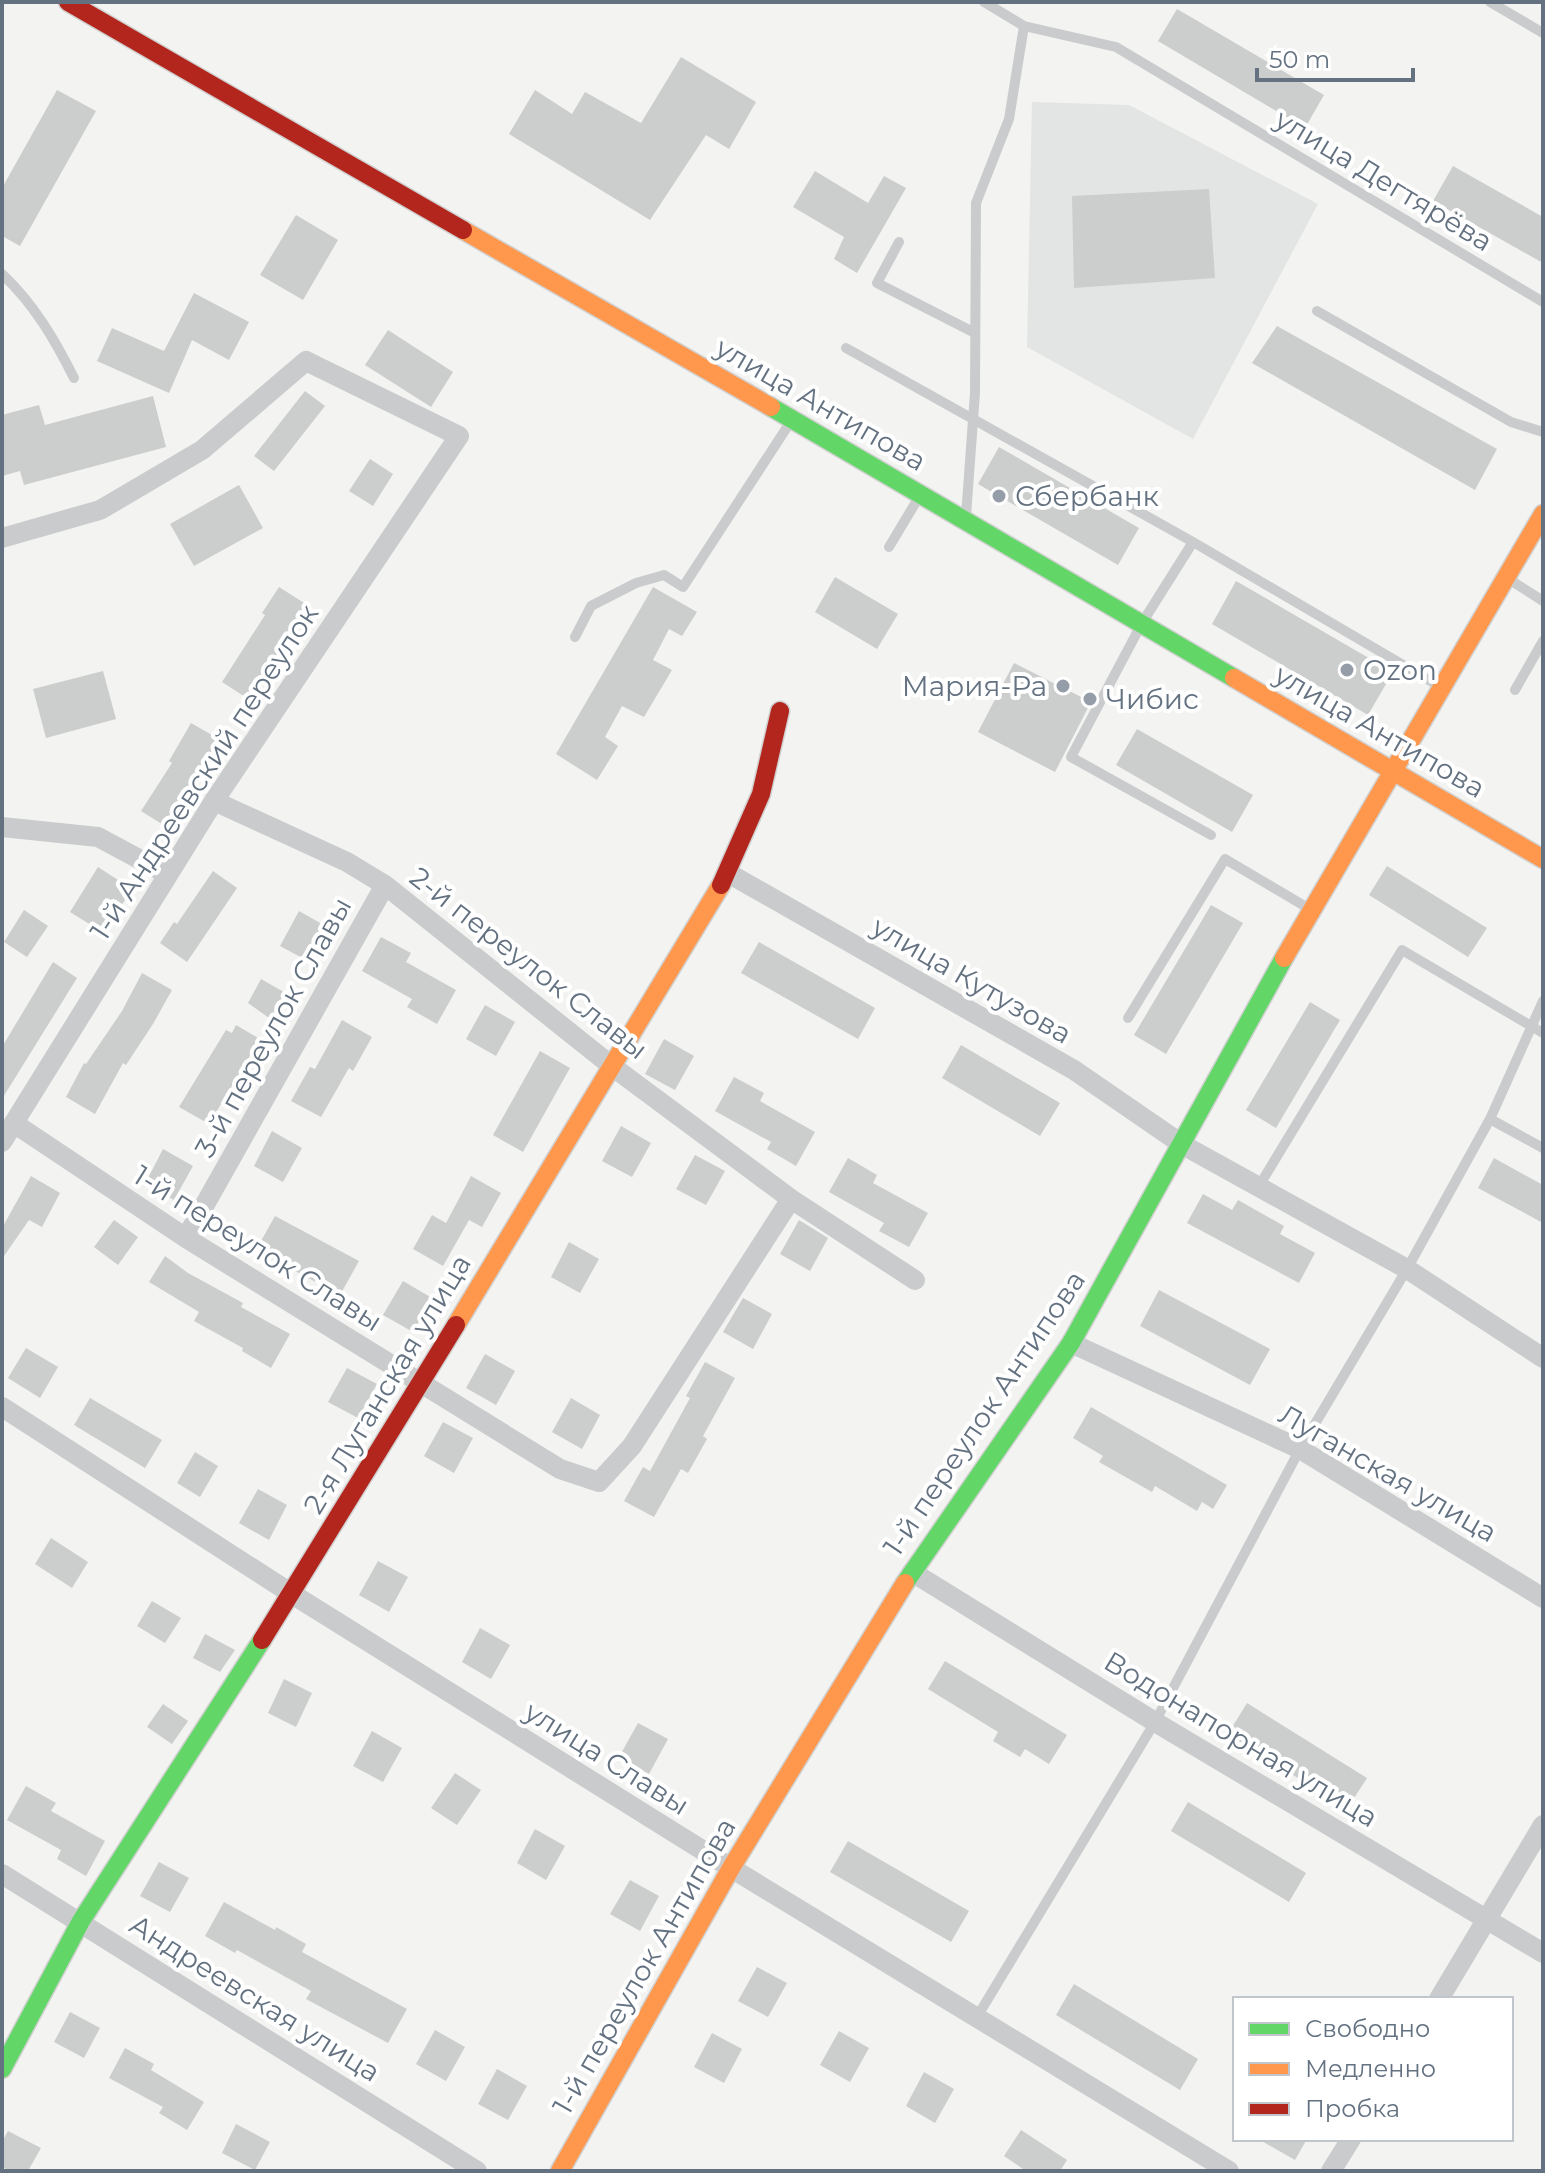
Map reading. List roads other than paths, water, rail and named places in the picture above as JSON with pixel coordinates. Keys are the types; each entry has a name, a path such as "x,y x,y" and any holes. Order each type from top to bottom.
{"main road":[{"name":"улица Антипова","path":"68,2 792,419 1543,859"},
{"name":"1-й переулок Антипова","path":"560,2171 731,1868 912,1572 1071,1343 1311,910 1543,514"},
{"name":"2-я Луганская улица","path":"2,2069 81,1921 292,1594 728,873 761,794 780,711"}],"street":[{"name":"1-й Андреевский переулок","path":"2,538 100,510 202,450 306,361 459,436 214,801 2,1142"},
{"name":"2-й переулок Славы","path":"214,801 347,862 385,885 613,1067 791,1199 915,1280"},
{"path":"2,827 98,837 167,874"},
{"name":"улица Кутузова","path":"728,873 1074,1070 1183,1145 1407,1269 1543,1358"},
{"name":"3-й переулок Славы","path":"186,1238 385,885"},
{"name":"1-й переулок Славы","path":"15,1124 186,1238 560,1469 599,1482 632,1446 791,1199"},
{"name":"Луганская улица","path":"1071,1343 1300,1449 1543,1598"},
{"name":"улица Славы","path":"2,1407 292,1594 731,1868 1229,2171"},
{"name":"Водонапорная улица","path":"912,1572 1155,1722 1543,1953"},
{"path":"1440,1997 1542,1830"},
{"name":"Андреевская улица","path":"2,1874 477,2171"},
{"path":"1331,2171 1350,2141"}],"lane":[{"name":"улица Дегтярёва","path":"984,2 1024,26 1116,47 1543,302"},
{"path":"1490,2 1543,33"},
{"path":"966,522 973,419 976,203 1009,119 1024,26"},
{"path":"899,242 877,283 975,333"},
{"path":"2,274 20,291 53,337 74,378"},
{"path":"1317,311 1511,422 1543,432"},
{"path":"846,348 1193,542 1440,687"},
{"path":"575,637 591,606 636,583 664,575 683,587 792,419"},
{"path":"889,547 920,495"},
{"path":"1193,542 1142,623 1071,757 1211,835"},
{"path":"1506,577 1543,601"},
{"path":"1515,690 1543,641"},
{"path":"1128,1018 1225,859 1311,910"},
{"path":"1259,1186 1402,950 1543,1033"},
{"path":"977,2017 1155,1722 1300,1449 1407,1269 1490,1119 1543,1001"},
{"path":"1490,1119 1543,1148"}],"place":[{"name":"Сбербанк","path":"999,496"},
{"name":"Ozon","path":"1347,670"},
{"name":"Мария-Ра","path":"1063,686"},
{"name":"Чибис","path":"1090,699"}]}
